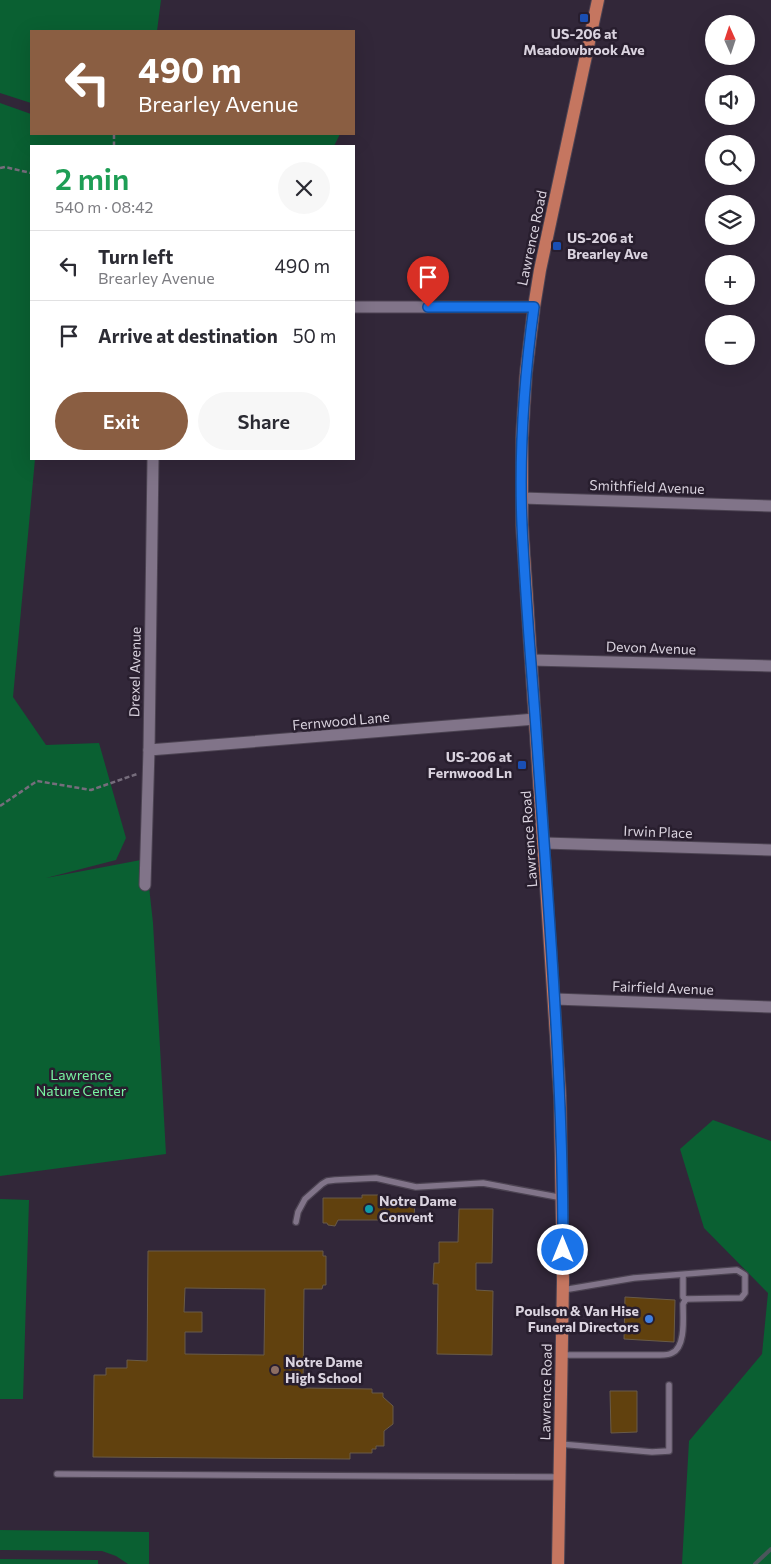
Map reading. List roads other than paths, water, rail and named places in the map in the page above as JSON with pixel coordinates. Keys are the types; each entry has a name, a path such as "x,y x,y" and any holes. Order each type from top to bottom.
{"main road":[{"name":"Lawrence Road","path":"558,1564 562,1355 560,1096 531,660 522,498 522,438 526,373 540,270 598,0"}],"street":[{"path":"355,307 534,307"},
{"name":"Drexel Avenue","path":"145,885 154,460"},
{"name":"Smithfield Avenue","path":"522,498 771,506"},
{"name":"Devon Avenue","path":"531,660 771,666"},
{"name":"Fernwood Lane","path":"149,750 535,719"},
{"name":"Irwin Place","path":"544,843 771,850"},
{"name":"Fairfield Avenue","path":"555,999 771,1007"}],"lane":[{"path":"296,1222 298,1212 306,1199 322,1184 334,1180 382,1179 416,1187 483,1183 562,1198"},
{"path":"562,1290 634,1278 737,1270 745,1275 745,1293 741,1298 686,1299"},
{"path":"683,1275 683,1297 686,1299"},
{"path":"562,1355 671,1354 678,1349 682,1339 686,1299"},
{"path":"560,1444 652,1452 669,1451 669,1386"},
{"path":"57,1474 560,1477"}],"waterway":[{"path":"755,1564 771,1549"}],"place":[{"name":"US-206 at Meadowbrook Ave","path":"584,18"},
{"name":"US-206 at Brearley Ave","path":"557,246"},
{"name":"US-206 at Fernwood Ln","path":"522,765"},
{"name":"Notre Dame Convent","path":"369,1209"},
{"name":"Poulson & Van Hise Funeral Directors","path":"649,1319"},
{"name":"Notre Dame High School","path":"275,1370"}],"park label":[{"name":"Lawrence Nature Center","path":"81,1084"}]}
